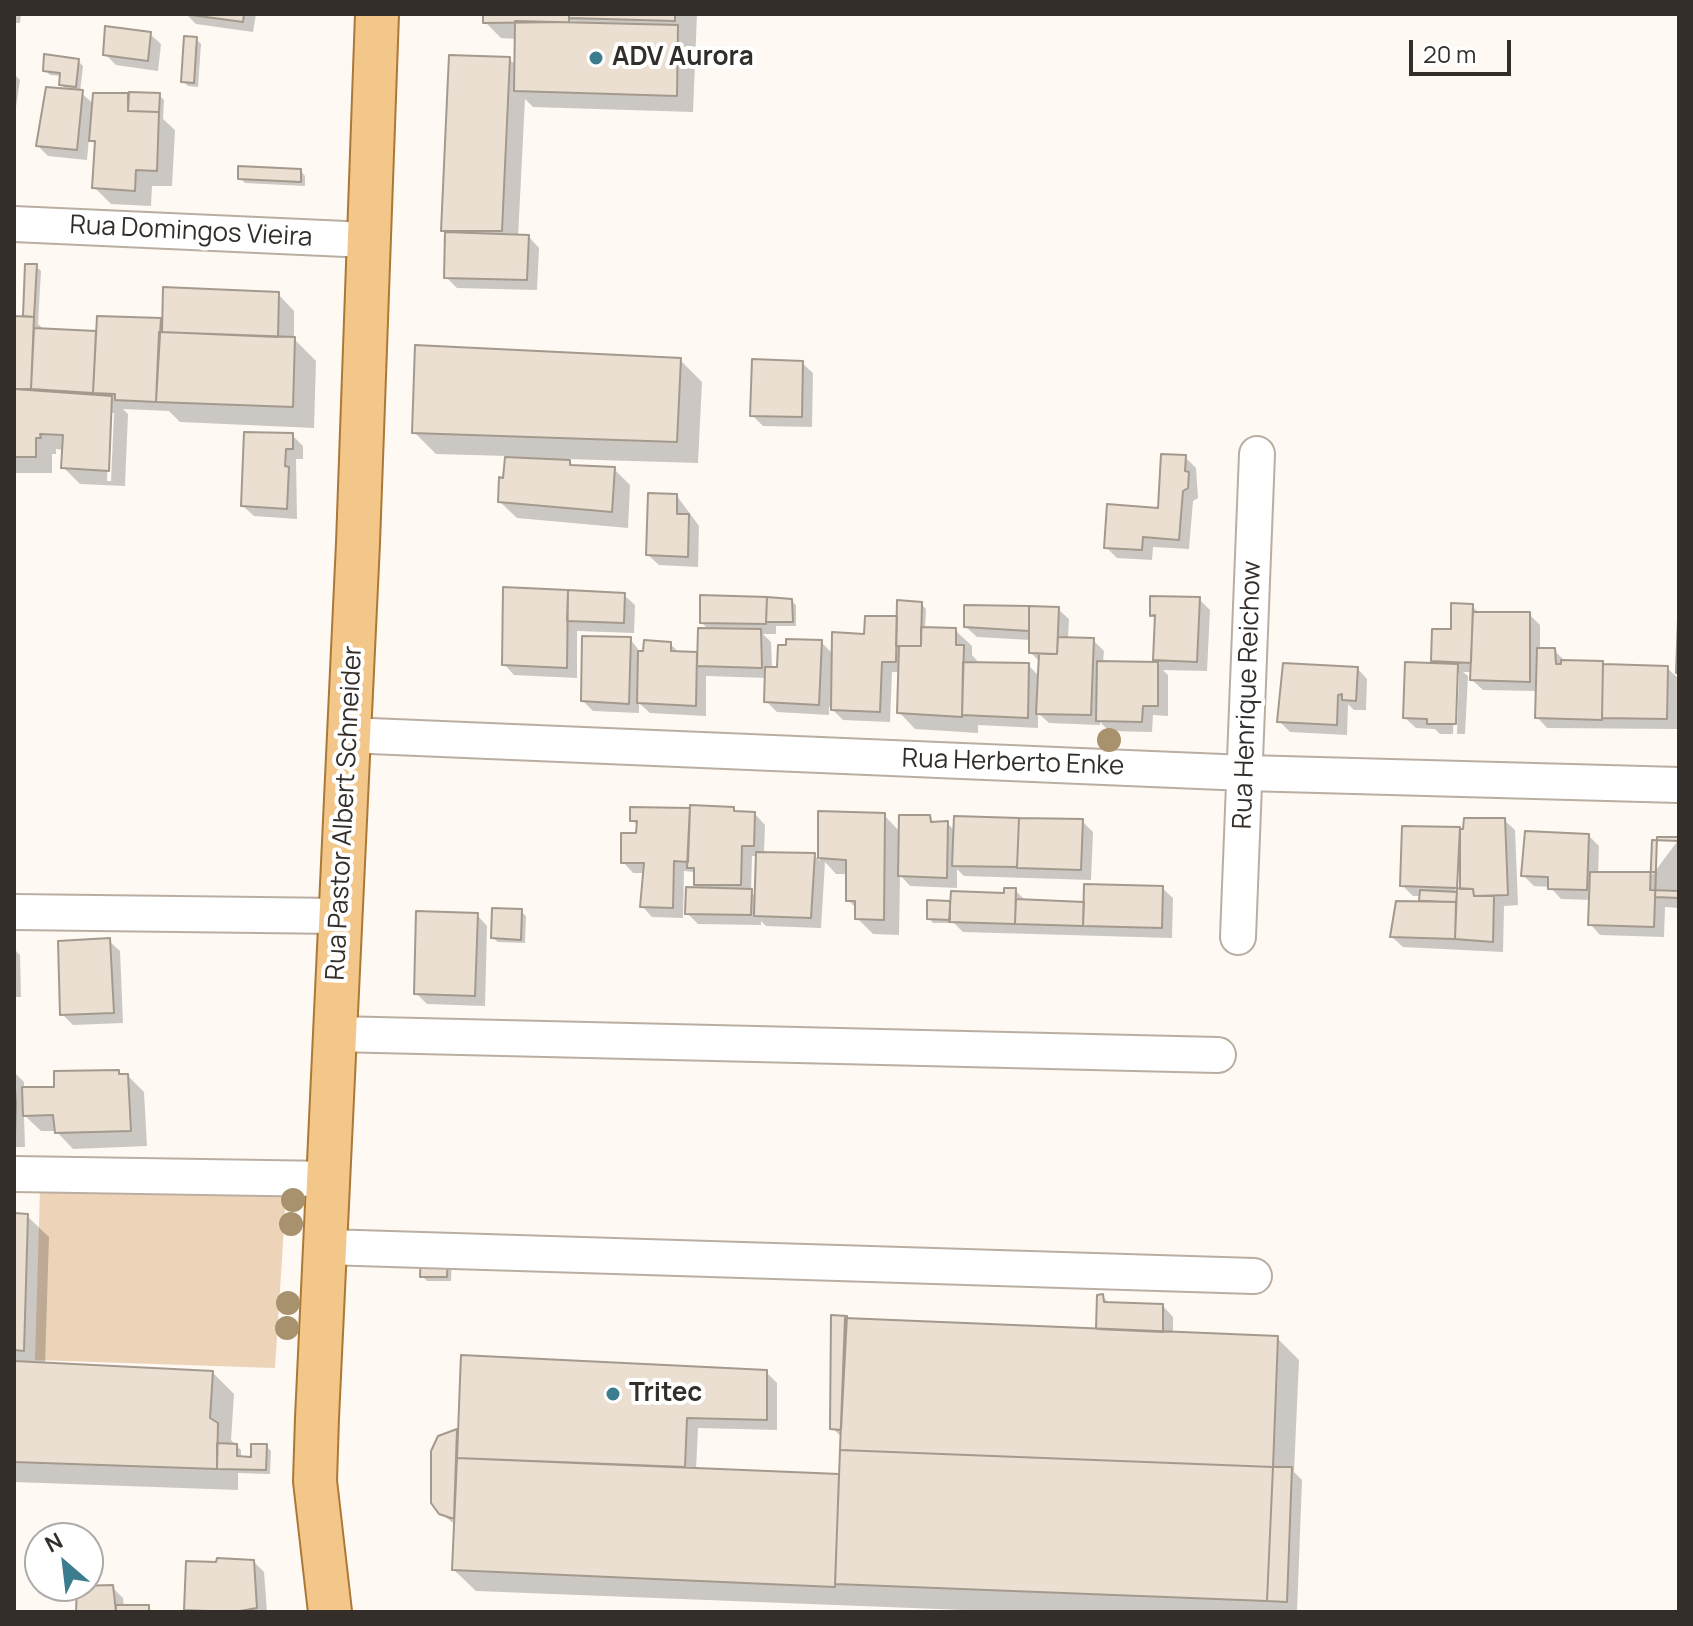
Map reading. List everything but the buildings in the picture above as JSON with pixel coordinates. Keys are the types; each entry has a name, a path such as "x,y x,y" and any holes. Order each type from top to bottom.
{"main road":[{"name":"Rua Pastor Albert Schneider","path":"330,1612 315,1481 377,14"}],"street":[{"name":"Rua Domingos Vieira","path":"14,224 368,240"},
{"name":"Rua Henrique Reichow","path":"1238,937 1257,454"},
{"name":"Rua Herberto Enke","path":"347,735 1246,773 1679,785"},
{"path":"14,912 340,916"},
{"path":"335,1034 1218,1055"},
{"path":"14,1174 329,1179"},
{"path":"326,1247 1254,1276"}],"shaded area":[{"path":"40,1189 286,1196 275,1368 35,1360"}],"place":[{"name":"ADV Aurora","path":"596,58"},
{"name":"Tritec","path":"613,1394"}]}
